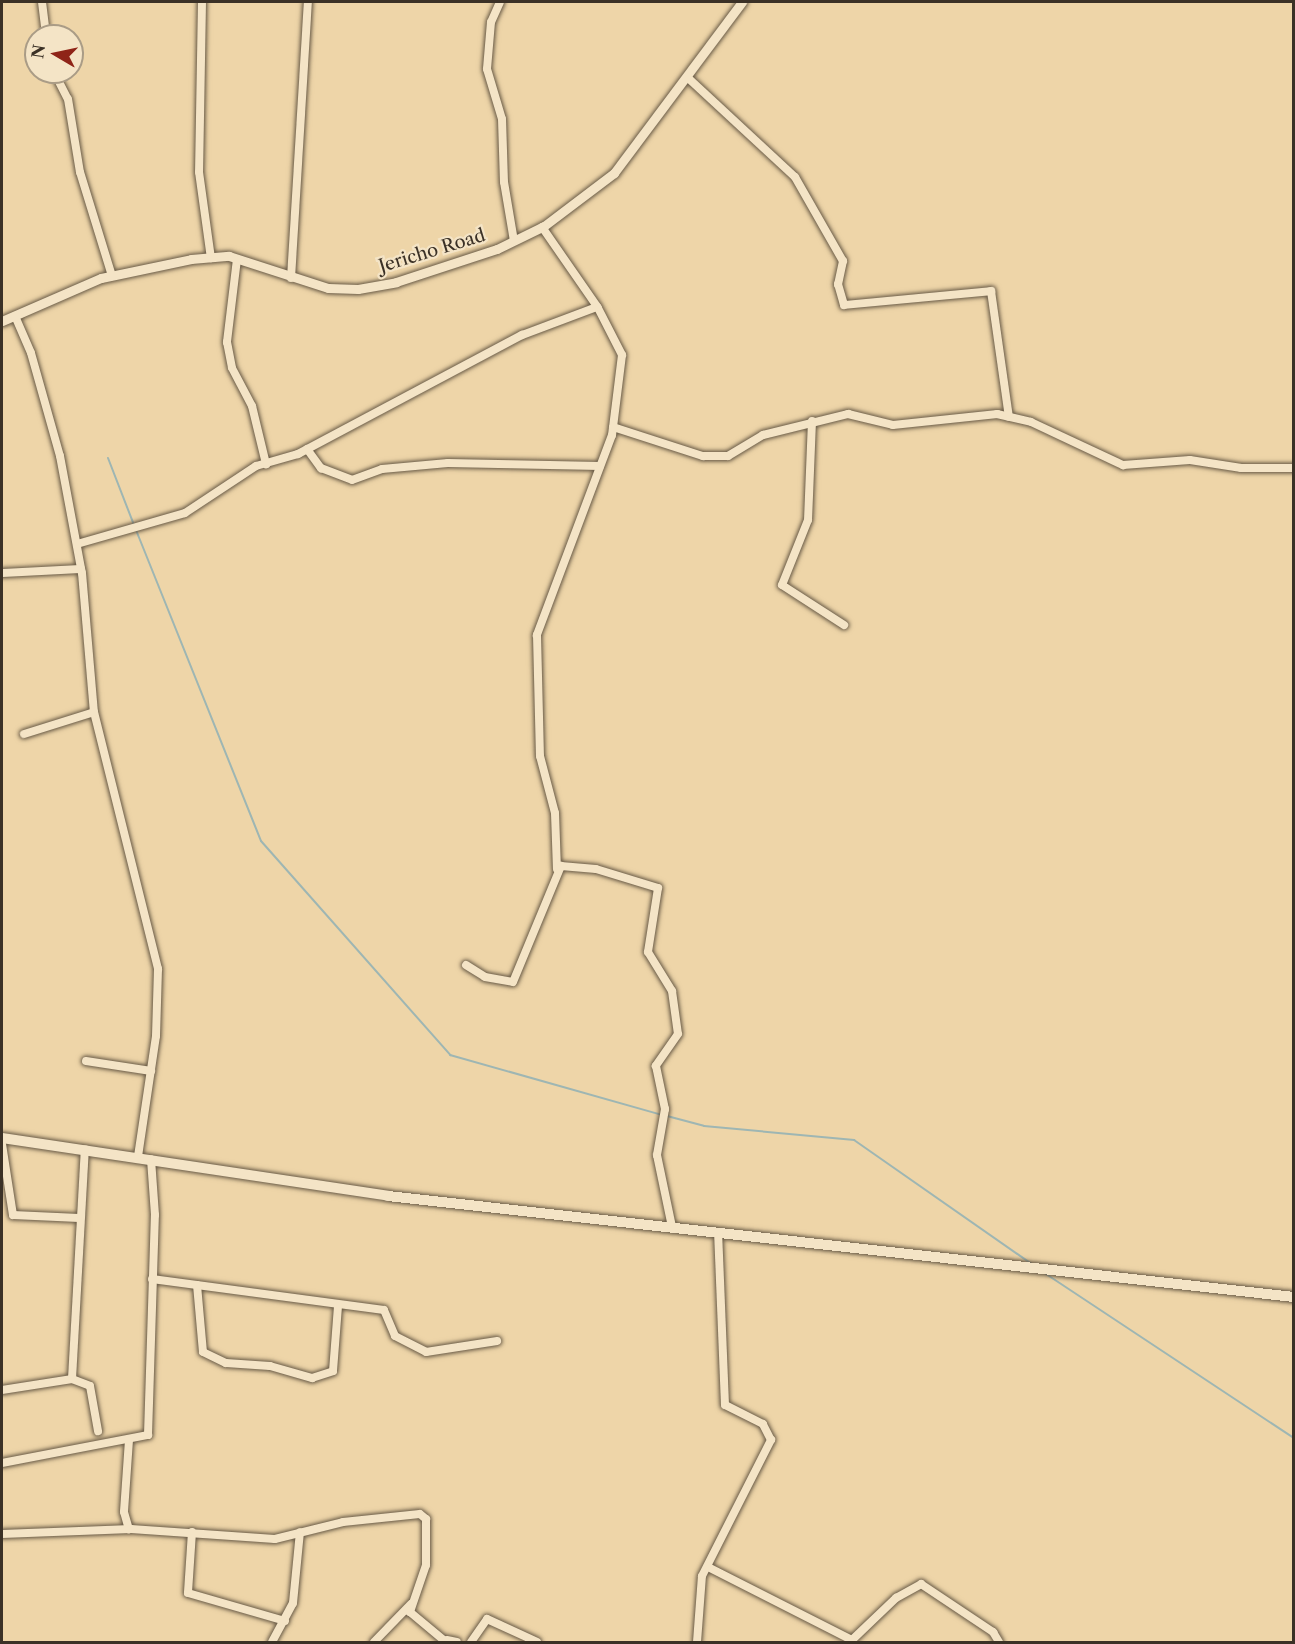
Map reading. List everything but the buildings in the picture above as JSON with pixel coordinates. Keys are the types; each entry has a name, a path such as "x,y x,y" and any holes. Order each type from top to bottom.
{"main road":[{"path":"2,1138 151,1159 218,1174 1293,1297"}],"street":[{"path":"42,2 45,24"},
{"path":"202,2 199,172 211,258"},
{"path":"291,278 308,2"},
{"path":"500,2 490,22 487,69 502,119 504,182 514,241"},
{"name":"Jericho Road","path":"2,321 112,276 211,258 237,259 328,288 386,284 514,241 542,227 614,173 742,2"},
{"path":"687,77 795,177 843,261 838,284 844,305 991,291 1009,417"},
{"path":"60,84 68,99 80,172 112,276"},
{"path":"466,965 485,977 513,982 537,934 557,869 555,813 540,756 542,692 536,648 540,622 613,428 621,355 597,307 542,227"},
{"path":"237,259 227,342 232,368 252,406 266,464"},
{"path":"77,544 185,513 266,464 307,448 522,334 597,307"},
{"path":"15,316 32,353 77,544 94,712 158,969 151,1071 138,1158"},
{"path":"613,428 703,456 728,456 762,435 848,414 893,424 1009,417 1123,465 1190,460 1241,468 1293,468"},
{"path":"812,421 808,520 782,585 843,625"},
{"path":"307,448 321,468 352,480 382,470 448,462 600,466"},
{"path":"2,573 81,569"},
{"path":"24,734 94,712"},
{"path":"557,869 596,869 644,881 660,892 648,952 672,991 677,1023 677,1040 656,1065 665,1109 657,1155 672,1227"},
{"path":"86,1061 151,1071"},
{"path":"2,1144 13,1215 79,1218"},
{"path":"72,1379 84,1149"},
{"path":"2,1463 148,1435 151,1425 152,1279 156,1215 151,1159"},
{"path":"697,1642 702,1576 771,1440 763,1424 724,1405 718,1233"},
{"path":"152,1279 338,1306 384,1310 395,1336 426,1352 497,1341"},
{"path":"197,1285 203,1352 226,1363 270,1366 312,1378 333,1371 338,1306"},
{"path":"2,1390 72,1379 90,1386 98,1431"},
{"path":"129,1440 124,1512 129,1529"},
{"path":"2,1534 129,1529 275,1539 300,1532 420,1515 426,1519 426,1565 410,1612 447,1641 457,1642"},
{"path":"192,1532 188,1593 285,1621"},
{"path":"272,1642 293,1603 300,1532"},
{"path":"708,1567 852,1640 896,1598 921,1584 993,1632 999,1642"},
{"path":"374,1642 412,1603"},
{"path":"471,1642 487,1618 537,1642"}],"waterway":[{"path":"108,458 134,525"},
{"path":"136,530 261,841 450,1055 662,1115"},
{"path":"667,1116 704,1126 854,1140 1032,1264"},
{"path":"1046,1274 1294,1438"}]}
